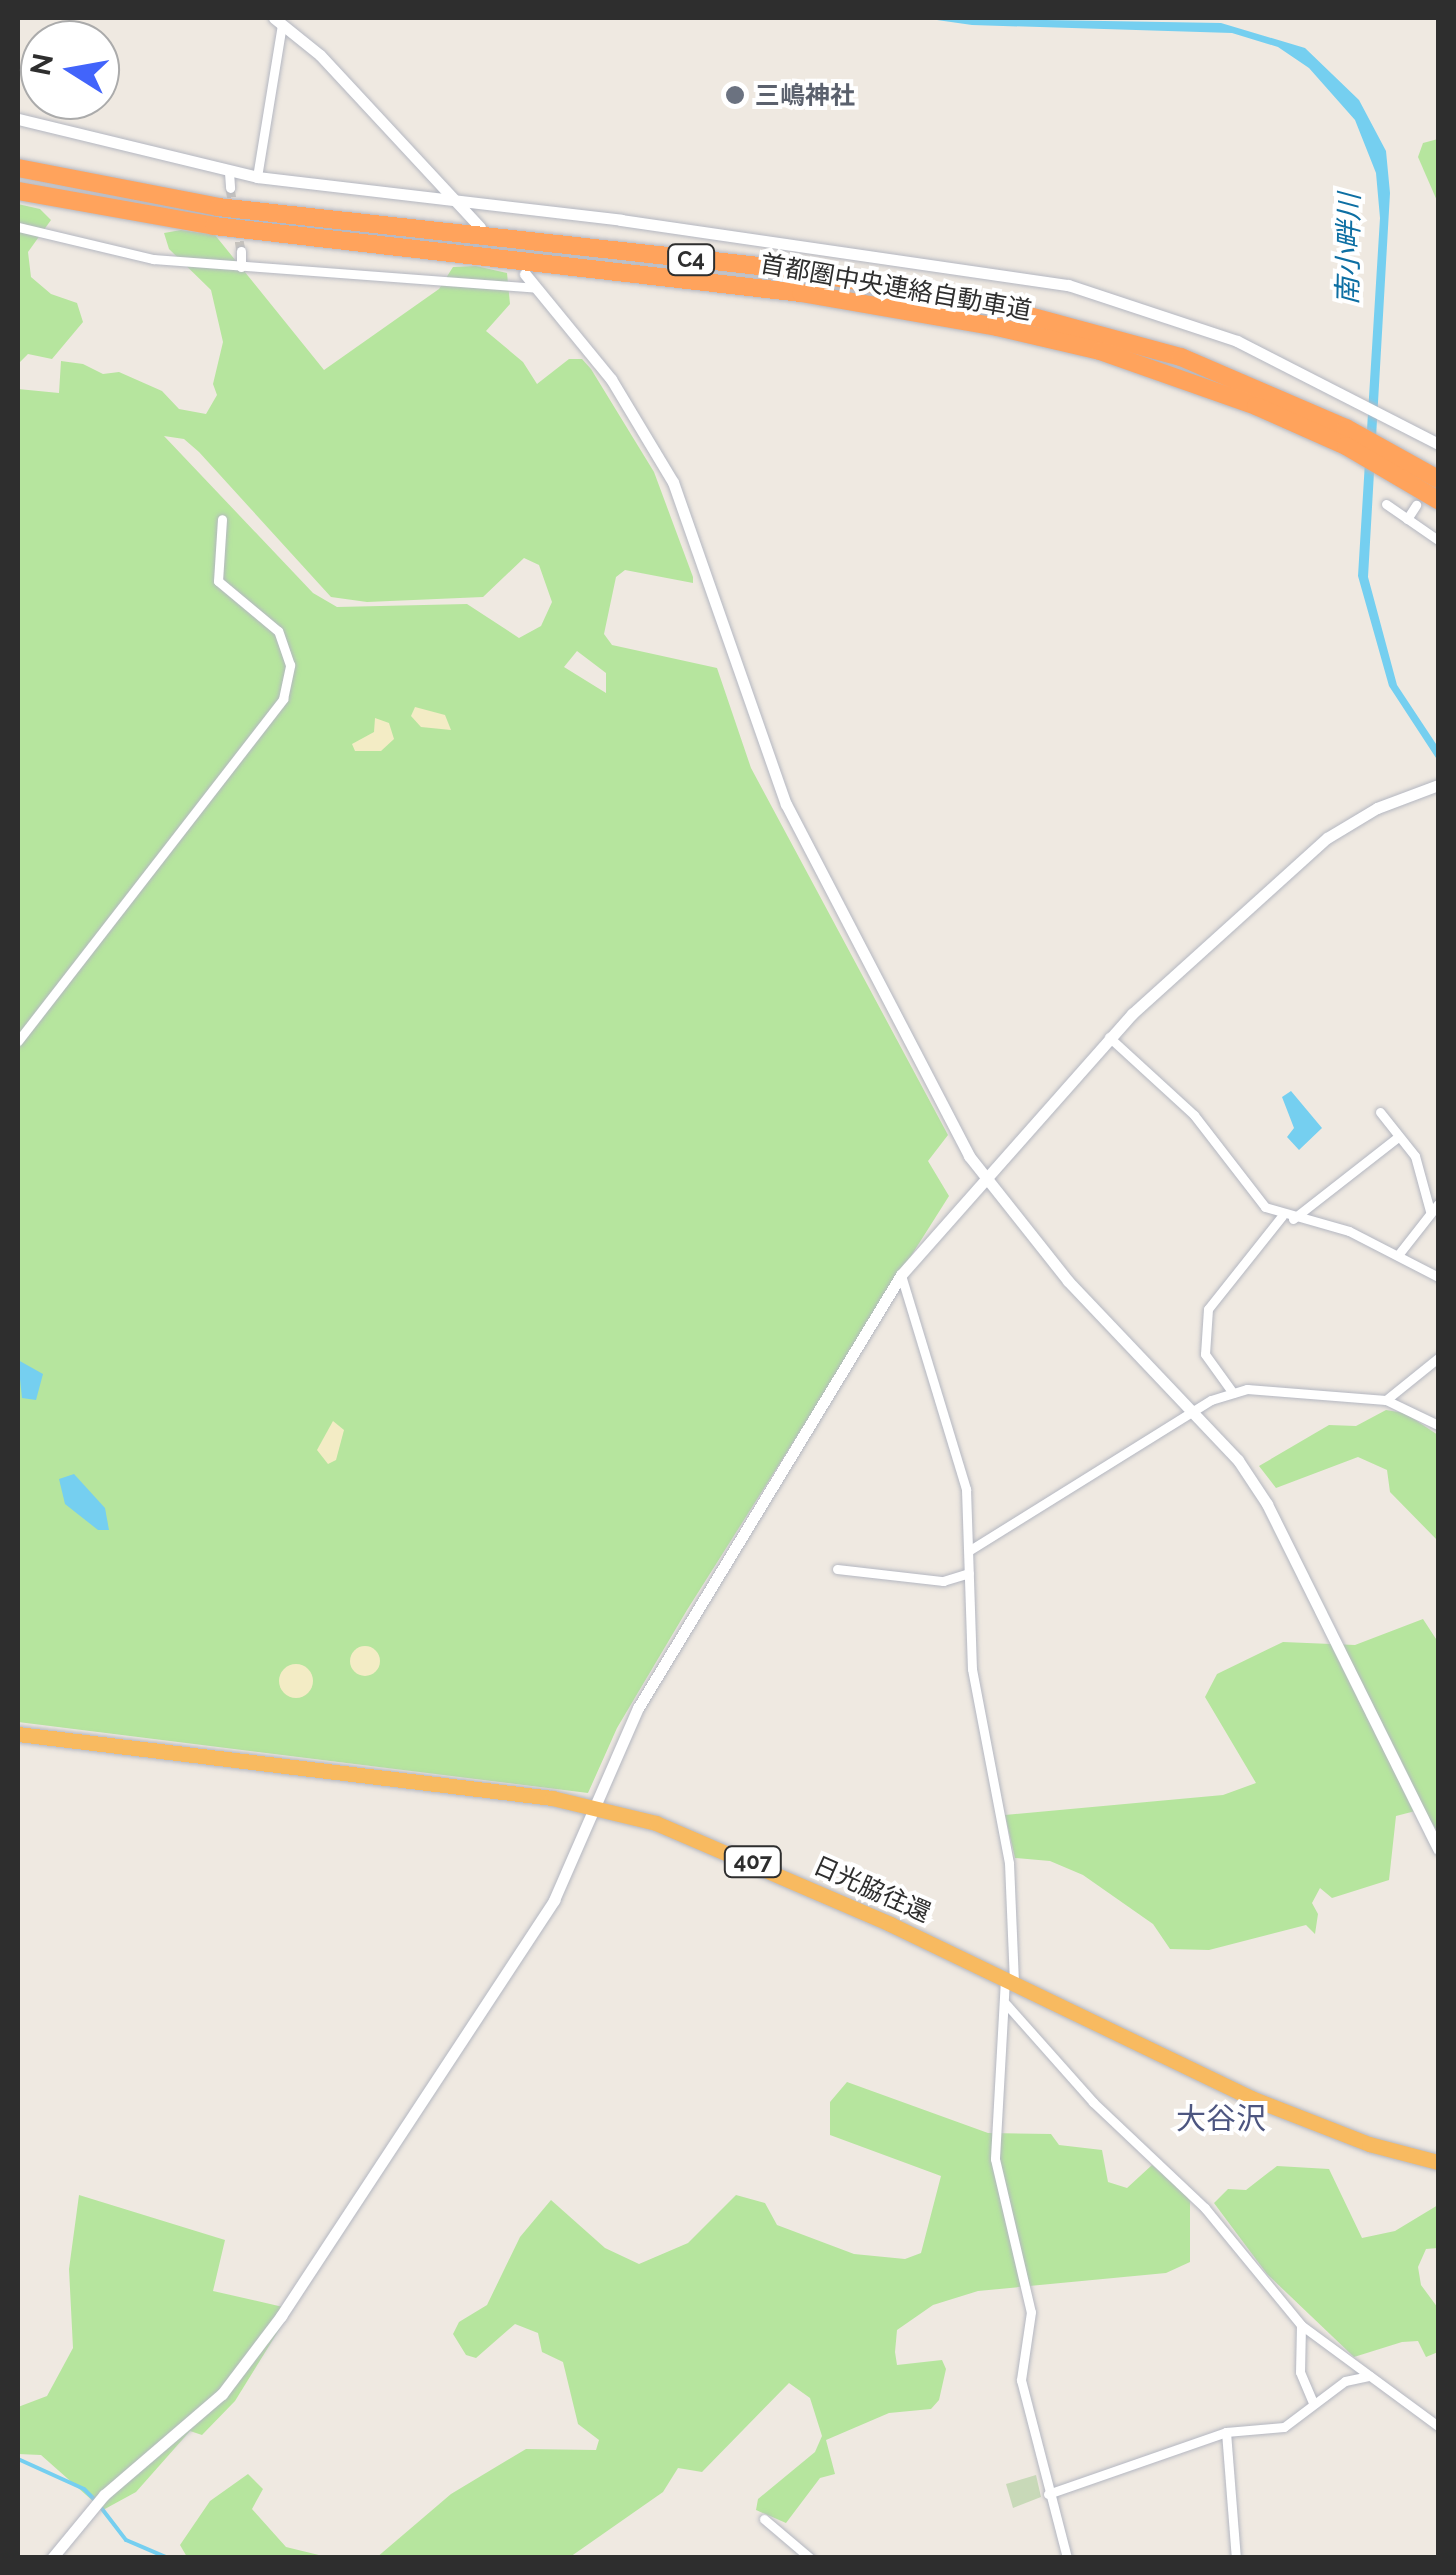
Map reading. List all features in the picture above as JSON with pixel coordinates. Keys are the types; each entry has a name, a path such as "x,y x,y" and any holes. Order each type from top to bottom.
{"highway":[{"name":"首都圏中央連絡自動車道","path":"18,168 218,207 787,269 910,288 1080,326 1181,357 1380,455 1438,479"},
{"name":"首都圏中央連絡自動車道","path":"18,190 214,226 908,309 1100,350 1346,437"},
{"name":"首都圏中央連絡自動車道","path":"1380,455 1438,500"},
{"name":"日光脇往還","path":"18,1734 597,1807 691,1836 1010,1981 1286,2113 1438,2162"}],"street":[{"path":"257,177 278,21"},
{"path":"278,21 320,55 480,227"},
{"path":"18,119 257,177 1068,284 1237,341 1438,444"},
{"path":"228,172 230,188"},
{"path":"18,227 131,256 537,288"},
{"path":"241,251 242,267"},
{"path":"524,274 635,414 673,482 786,804 986,1176 1068,1281 1194,1410 1268,1504 1438,1849"},
{"path":"1386,504 1438,540"},
{"path":"1408,519 1416,505"},
{"path":"18,1041 283,699 290,664 278,631 218,580 222,519"},
{"path":"52,2558 104,2495 191,2423 245,2366 554,1900 638,1708 902,1274 1110,1036 1327,838 1435,786"},
{"path":"1110,1036 1194,1115 1251,1194 1288,1218 1333,1225 1438,1277"},
{"path":"1380,1112 1424,1176 1434,1208 1398,1255"},
{"path":"1233,1393 1204,1354 1208,1309 1288,1218 1398,1138"},
{"path":"902,1274 961,1470 970,1550 972,1669 1009,1862 1010,1981 994,2159 1031,2312 1020,2366 1048,2494 1068,2558"},
{"path":"1386,1400 1438,1358"},
{"path":"970,1550 1194,1410 1233,1393 1386,1400 1438,1425"},
{"path":"837,1568 943,1581 969,1572"},
{"path":"1006,2004 1093,2102 1205,2208 1301,2325 1438,2426"},
{"path":"1301,2325 1300,2372 1313,2402"},
{"path":"1048,2494 1226,2432 1284,2427 1344,2381 1369,2376"},
{"path":"1226,2432 1236,2558"},
{"path":"764,2519 810,2558"}],"green space":[{"path":"1438,139 1438,203 1418,157 1423,143"},
{"path":"18,204 40,209 51,220 28,252 31,277 51,294 77,303 83,322 52,359 28,354 18,364"},
{"path":"181,230 215,235 324,370 439,289 453,267 476,266 507,273 510,304 486,331 523,362 537,384 569,359 582,359 591,369 654,472 693,577 693,583 625,570 616,577 604,634 612,645 717,668 751,768 948,1135 928,1161 949,1196 687,1610 617,1728 588,1793 18,1722 18,389 59,393 61,361 83,364 103,374 119,372 162,391 179,409 206,414 217,395 213,384 223,342 211,290 169,249 164,233","holes":["164,436 184,439 199,452 331,597 367,602 483,597 524,558 539,565 552,602 541,626 519,638 467,604 337,607 313,593","577,651 606,673 606,693 564,667"]},
{"path":"1386,1410 1405,1413 1438,1435 1438,1541 1390,1492 1387,1470 1358,1457 1276,1488 1259,1466 1329,1425 1356,1426"},
{"path":"1423,1619 1438,1642 1438,1832 1423,1809 1396,1816 1389,1880 1332,1898 1320,1888 1312,1903 1318,1914 1315,1934 1306,1925 1209,1950 1170,1949 1153,1924 1083,1875 1050,1861 1015,1858 1005,1815 1223,1795 1256,1783 1205,1697 1217,1674 1283,1642 1355,1645"},
{"path":"847,2082 988,2133 1051,2134 1059,2145 1102,2150 1108,2182 1127,2188 1152,2165 1190,2198 1190,2262 1166,2273 978,2291 933,2305 897,2330 895,2352 897,2365 942,2360 946,2369 939,2400 931,2409 889,2413 826,2440 835,2474 820,2478 786,2523 756,2510 758,2499 815,2452 822,2436 810,2398 789,2383 702,2472 678,2468 663,2492 570,2557 376,2558 451,2494 526,2449 596,2450 599,2440 578,2424 563,2362 542,2352 538,2333 515,2324 476,2358 466,2355 453,2334 459,2322 487,2305 520,2237 551,2200 605,2248 639,2264 688,2243 736,2195 765,2203 777,2225 854,2254 905,2259 921,2253 941,2176 830,2135 830,2102"},
{"path":"1277,2166 1329,2169 1362,2238 1395,2231 1438,2205 1438,2248 1426,2249 1418,2267 1421,2285 1438,2308 1438,2352 1426,2357 1418,2341 1354,2357 1267,2274 1214,2203 1228,2189 1246,2190"},
{"path":"79,2195 225,2240 213,2291 283,2307 285,2320 235,2401 202,2435 190,2431 136,2492 103,2510 41,2455 18,2454 18,2407 47,2396 73,2348 69,2269"},
{"path":"248,2474 263,2489 252,2509 286,2547 327,2557 187,2557 180,2545 210,2501"},
{"path":"1036,2475 1041,2497 1013,2508 1006,2484"}],"sand":[{"path":"415,707 445,715 451,730 421,727 411,716"},
{"path":"375,718 389,723 394,739 381,751 355,751 352,744 374,732"},
{"path":"333,1421 344,1430 336,1460 328,1464 317,1450"},
{"path":"365,1646 376,1650 380,1661 376,1672 365,1676 354,1672 350,1661 354,1650"},
{"path":"296,1664 308,1669 313,1681 308,1693 296,1698 284,1693 279,1681 284,1669"}],"water":[{"path":"923,18 1221,23 1305,48 1359,100 1386,151 1390,193 1368,577 1397,685 1438,747 1438,761 1389,686 1358,576 1380,218 1376,173 1355,120 1309,68 1278,47 1232,33 972,25"},
{"path":"1291,1091 1322,1128 1299,1150 1287,1137 1294,1128 1282,1097"},
{"path":"18,1360 43,1374 36,1400 22,1398"},
{"path":"74,1474 105,1508 109,1530 98,1530 65,1504 59,1479"}],"waterway":[{"path":"18,2459 84,2489 97,2502"},
{"path":"99,2505 126,2540 168,2558"}],"tunnel":[{"path":"230,188 241,251"}],"place":[{"name":"三嶋神社","path":"735,95"}],"district":[{"name":"大谷沢","path":"1221,2119"}],"water label":[{"name":"南小畔川","path":"1349,249"}]}
